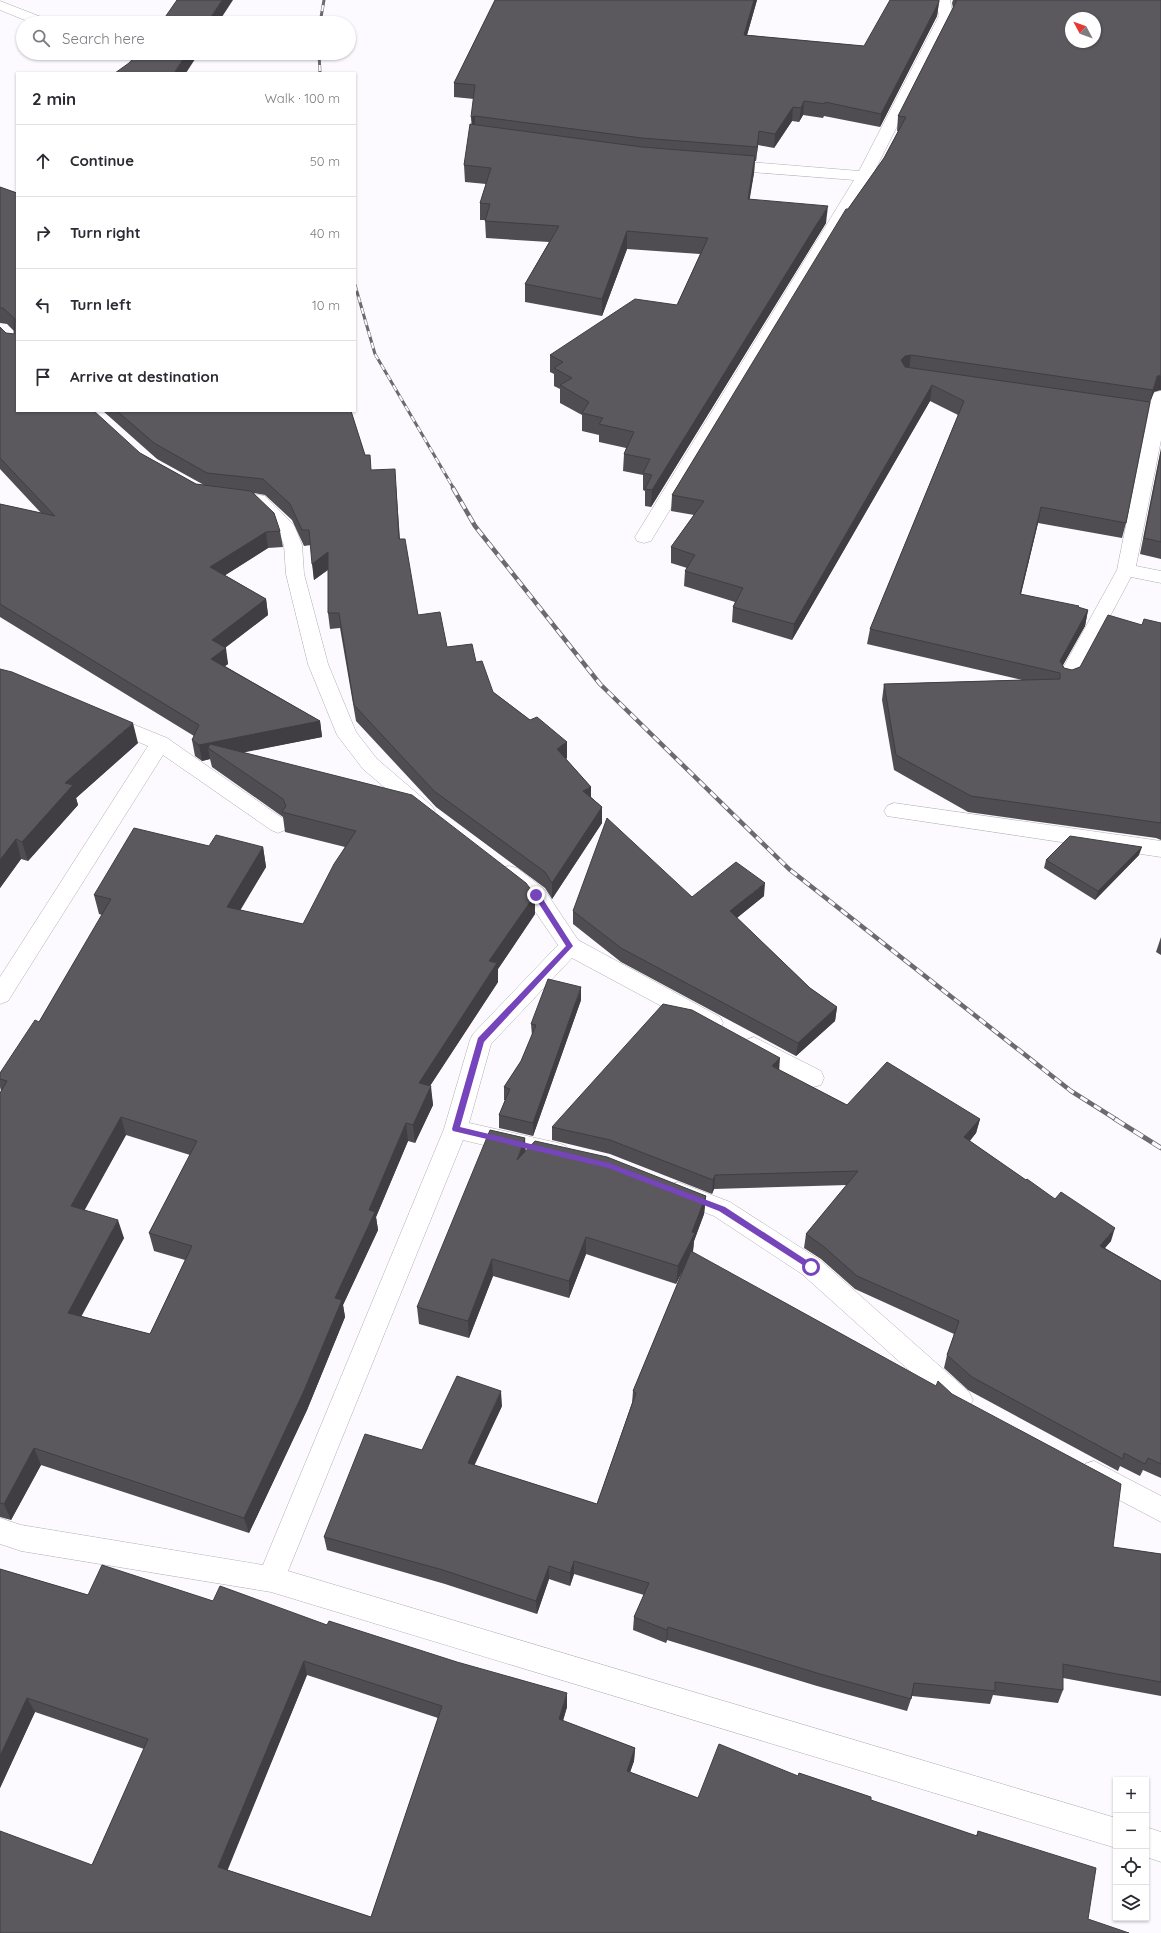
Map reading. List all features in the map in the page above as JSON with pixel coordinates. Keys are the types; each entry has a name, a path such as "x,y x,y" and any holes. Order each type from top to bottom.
{"street":[{"path":"644,537 864,176 946,16 943,0"},
{"path":"0,5 27,16"},
{"path":"714,164 864,176"},
{"path":"1068,677 1126,570 1153,407"},
{"path":"228,497 259,500 285,525 293,545 295,574 318,664 347,735 370,764 409,799 441,823"},
{"path":"1126,570 1161,577"},
{"path":"95,715 160,743 278,825"},
{"path":"0,995 160,743"},
{"path":"894,811 1161,849"},
{"path":"492,861 536,895 570,946 813,1078"},
{"path":"271,1579 456,1129 481,1040 570,946"},
{"path":"456,1129 578,1158"},
{"path":"658,1184 722,1209 811,1267 958,1399 979,1411"},
{"path":"1077,1464 1161,1510"},
{"path":"0,1531 21,1538 271,1579 1113,1832"},
{"path":"1149,1843 1161,1847"}],"building":[{"path":"177,0 222,0 212,16 166,16"},
{"path":"495,0 754,0 744,35 864,46 890,0 939,0 939,2 881,114 825,102 825,104 804,101 801,108 793,107 775,134 759,131 757,147 642,138 475,116 471,117 475,85 454,83"},
{"path":"956,0 1161,0 1161,375 1157,376 1153,390 911,355 905,356 901,360 905,367 1150,402 1126,523 1041,507 1020,594 1079,606 1078,607 1088,610 1060,661 1064,668 1072,670 1080,667 1108,615 1142,625 1144,619 1161,623 1161,823 971,796 896,755 884,684 1060,679 1060,673 870,629 964,401 932,385 794,624 733,607 743,588 685,571 695,555 671,547 704,501 672,495 846,209 848,209 884,158 906,117 898,116"},
{"path":"132,60 182,60 175,72 116,72"},
{"path":"470,124 642,147 755,156 748,199 828,206 652,490 645,489 652,475 643,473 650,459 624,454 634,432 599,424 603,418 582,413 589,402 560,385 572,378 554,368 563,362 550,355 635,299 677,305 708,238 627,231 602,299 525,284 559,226 485,221 490,204 480,203 491,168 464,165"},
{"path":"0,187 16,193 16,412 95,412 140,453 196,484 251,491 274,513 280,531 266,532 210,567 266,599 212,640 226,648 211,659 320,721 199,745 192,740 199,725 0,604 0,504 55,516 0,458 0,327 6,333 14,334 15,319 3,308 0,308"},
{"path":"118,412 351,412 365,455 370,455 371,470 395,469 399,539 405,539 418,615 440,612 447,647 472,644 476,662 482,661 493,692 530,720 537,717 567,742 557,749 591,787 583,791 602,807 552,883 545,872 434,791 354,705 339,613 328,613 328,552 312,564 309,530 302,530 290,504 263,479 207,473 154,443"},
{"path":"1161,452 1161,542 1144,538"},
{"path":"0,669 12,672 133,723 65,783 73,785 22,842 16,839 0,860"},
{"path":"210,744 412,795 526,883 535,895 489,961 497,963 419,1083 431,1086 413,1125 406,1123 369,1210 375,1212 335,1298 342,1300 303,1393 244,1518 34,1448 4,1504 0,1503 0,1093 7,1081 0,1079 0,1073 35,1020 39,1022 111,899 94,895 134,828 209,846 216,835 263,847 227,907 303,924 334,864 356,831 282,812 286,806 283,799 208,748","holes":["121,1117 197,1141 149,1233 192,1246 150,1334 68,1313 118,1220 71,1206"]},
{"path":"607,818 692,897 736,862 765,883 730,911 810,988 837,1007 798,1043 621,948 573,911"},
{"path":"1070,836 1142,847 1098,891 1046,860"},
{"path":"548,979 581,987 533,1123 499,1115 510,1089 504,1087 521,1061 536,1025 531,1024"},
{"path":"663,1004 692,1010 780,1058 772,1066 847,1105 887,1062 980,1119 964,1137 1055,1199 1061,1192 1115,1228 1100,1246 1161,1281 1161,1464 1148,1458 1145,1464 1124,1453 1123,1459 972,1377 947,1355 959,1321 857,1276 823,1246 806,1234 858,1171 715,1175 713,1180 610,1140 552,1127"},
{"path":"490,1130 525,1138 517,1160 535,1141 607,1157 706,1196 692,1232 695,1233 678,1266 586,1237 569,1281 492,1259 468,1321 417,1307"},
{"path":"691,1251 936,1386 938,1381 952,1394 1121,1484 1113,1547 1161,1554 1161,1682 1063,1664 1063,1690 995,1682 995,1691 914,1683 911,1699 820,1674 668,1627 667,1630 634,1617 649,1583 574,1561 570,1573 549,1566 536,1601 443,1570 324,1537 365,1434 422,1450 457,1376 501,1391 468,1463 597,1504 636,1393 633,1391"},
{"path":"102,1565 213,1601 220,1586 327,1625 329,1621 457,1662 567,1693 559,1719 635,1748 627,1771 698,1798 719,1744 798,1776 799,1773 871,1797 871,1800 977,1836 978,1831 1096,1868 1088,1919 1129,1933 0,1933 0,1831 92,1865 148,1739 27,1698 0,1756 0,1569 88,1595","holes":["304,1661 442,1706 371,1917 218,1867"]}],"railway":[{"path":"321,16 324,0"},
{"path":"319,60 320,72"},
{"path":"356,288 375,354 454,489"},
{"path":"453,488 475,526 600,684 789,869 1071,1091 1117,1120"},
{"path":"1115,1119 1161,1148"}],"route":[{"path":"536,895 570,946 481,1040 456,1129 609,1166 722,1209 811,1267"}]}
